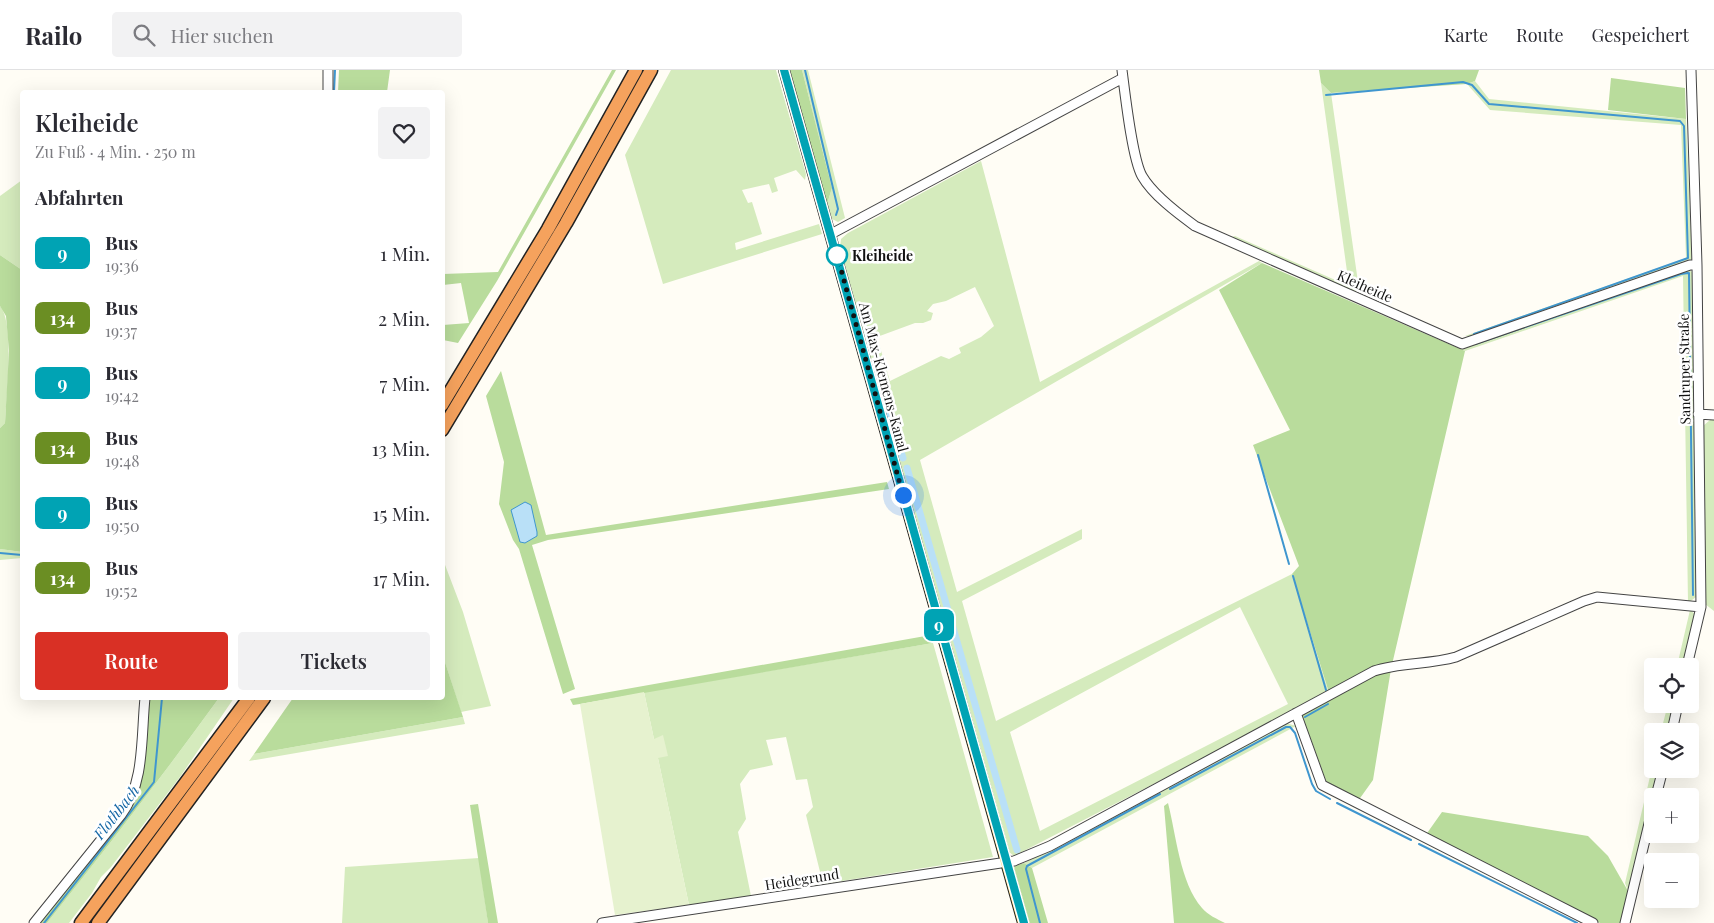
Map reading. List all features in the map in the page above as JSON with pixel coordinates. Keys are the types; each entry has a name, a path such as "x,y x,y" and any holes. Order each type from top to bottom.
{"highway":[{"path":"445,400 538,246 636,70"},
{"path":"445,425 557,239 651,70"},
{"path":"81,923 248,700"},
{"path":"98,923 263,700"}],"main road":[{"name":"Am Max-Klemens-Kanal","path":"784,70 1024,923"}],"street":[{"path":"328,70 328,90"},
{"name":"Sandruper Straße","path":"1689,658 1701,607 1697,265 1690,70"},
{"path":"831,234 1122,74"},
{"name":"Kleiheide","path":"1122,74 1140,172 1151,187 1186,220 1195,226 1462,344 1690,265 1697,265"},
{"path":"1698,414 1714,415"},
{"name":"Heidegrund","path":"602,923 1006,863 1050,846 1374,670 1392,665 1441,662 1456,658 1597,597 1701,607"},
{"path":"34,923 121,815 132,798 137,776 145,700"},
{"path":"1296,713 1322,785 1593,923"},
{"path":"1625,923 1644,843"}],"green space":[{"path":"339,70 390,70 387,90 338,90"},
{"path":"612,70 616,70 497,281 458,343 445,340 445,325 469,323 461,283 445,285 445,274 498,272"},
{"path":"671,70 776,70 806,174 805,180 796,170 774,178 778,191 772,193 769,184 742,190 748,203 752,202 762,234 735,243 736,250 819,224 822,234 663,284 625,155"},
{"path":"790,70 802,70 832,188 827,204"},
{"path":"802,70 808,70 845,218 838,222 832,219 827,204 832,188"},
{"path":"1319,70 1479,70 1475,81 1467,84 1331,93 1321,83"},
{"path":"1611,78 1685,88 1686,119 1608,110"},
{"path":"1475,81 1489,99 1686,119 1692,259 1472,336 1465,336 1686,258 1681,125 1490,110 1467,84"},
{"path":"1321,83 1331,93 1359,289 1355,292 1229,238 1235,236 1349,286"},
{"path":"981,161 1040,382 1259,261 1262,263 920,460 957,592 1082,529 1082,539 962,601 996,721 1292,574 1328,690 1324,696 1014,856 1009,852 889,429 840,248 841,239 848,233","holes":["975,287 994,326 981,337 959,348 961,353 949,359 941,356 890,381 877,337 915,323 931,320 933,313 927,311 933,304 946,301","1240,607 1288,704 1040,831 1010,732"]},
{"path":"20,181 20,269 0,255 0,196"},
{"path":"0,255 20,269 20,552 0,549 0,428 5,423 9,351 6,316 0,306"},
{"path":"1262,263 1465,351 1391,669 1373,780 1358,801 1326,781 1302,715 1331,699 1292,574 1299,566 1253,445 1290,430 1219,290"},
{"path":"1688,269 1692,272 1696,597 1688,603 1683,276 1465,351 1458,348"},
{"path":"0,306 5,315 7,328 8,362 5,423 0,428"},
{"path":"501,371 546,535 887,482 889,489 548,540 532,545 575,689 563,694 519,549 513,540 499,504 504,462 486,396"},
{"path":"1710,420 1714,420 1714,611 1705,604 1703,426"},
{"path":"0,549 20,552 20,558 0,560"},
{"path":"445,565 463,612 491,706 461,712 445,662"},
{"path":"1690,610 1695,614 1685,658 1679,658"},
{"path":"931,635 933,643 580,704 573,705 570,699"},
{"path":"933,643 993,857 823,884 806,815 813,807 807,779 796,780 786,737 766,740 773,765 750,770 740,784 746,819 738,832 751,896 689,905 644,692"},
{"path":"445,662 463,717 254,754 292,700 445,700"},
{"path":"644,692 654,739 663,735 668,756 658,758 689,905 615,915 580,704"},
{"path":"147,700 218,700 47,923 36,923 130,805"},
{"path":"218,700 233,700 180,777 111,867 101,877 92,893 69,923 47,923 134,811"},
{"path":"1666,713 1672,713 1670,723 1663,723"},
{"path":"463,717 465,724 249,761 254,754"},
{"path":"1286,723 1296,726 1032,868 1024,863"},
{"path":"1650,778 1657,778 1654,788 1647,788"},
{"path":"1644,802 1644,828 1628,891 1625,883"},
{"path":"1168,803 1180,858 1195,898 1204,910 1225,923 1174,923 1164,806"},
{"path":"478,804 498,923 488,923 470,805"},
{"path":"1442,812 1588,836 1608,856 1628,891 1621,923 1600,923 1425,836"},
{"path":"479,858 488,923 342,923 345,867"},
{"path":"1024,863 1032,868 1048,923 1027,923 1013,870 1015,866"}],"water":[{"path":"525,502 531,505 537,536 525,543 520,542 511,510"}],"waterway":[{"name":"Flothbach","path":"334,90 335,70"},
{"path":"805,70 838,209 836,215"},
{"path":"1326,95 1463,82 1472,85 1489,104 1680,121 1684,126 1688,258 1474,334"},
{"path":"1475,344 1688,273"},
{"path":"1689,273 1693,595"},
{"path":"886,402 903,458"},
{"path":"1258,455 1289,564"},
{"path":"907,468 1017,850"},
{"path":"0,553 20,555"},
{"path":"1293,576 1326,690"},
{"name":"Flothbach","path":"44,923 154,782 162,700"},
{"path":"1305,717 1328,704"},
{"path":"1170,789 1286,727 1290,727 1295,733 1312,784 1316,791 1330,799"},
{"path":"1040,923 1026,869 1027,866 1160,794"},
{"path":"1337,803 1411,840"},
{"path":"1419,844 1577,923"}],"bus line":[{"name":"9","path":"784,70 1024,923"}],"place":[{"name":"Kleiheide","path":"837,255"}],"route":[{"path":"837,255 903,495"}]}
